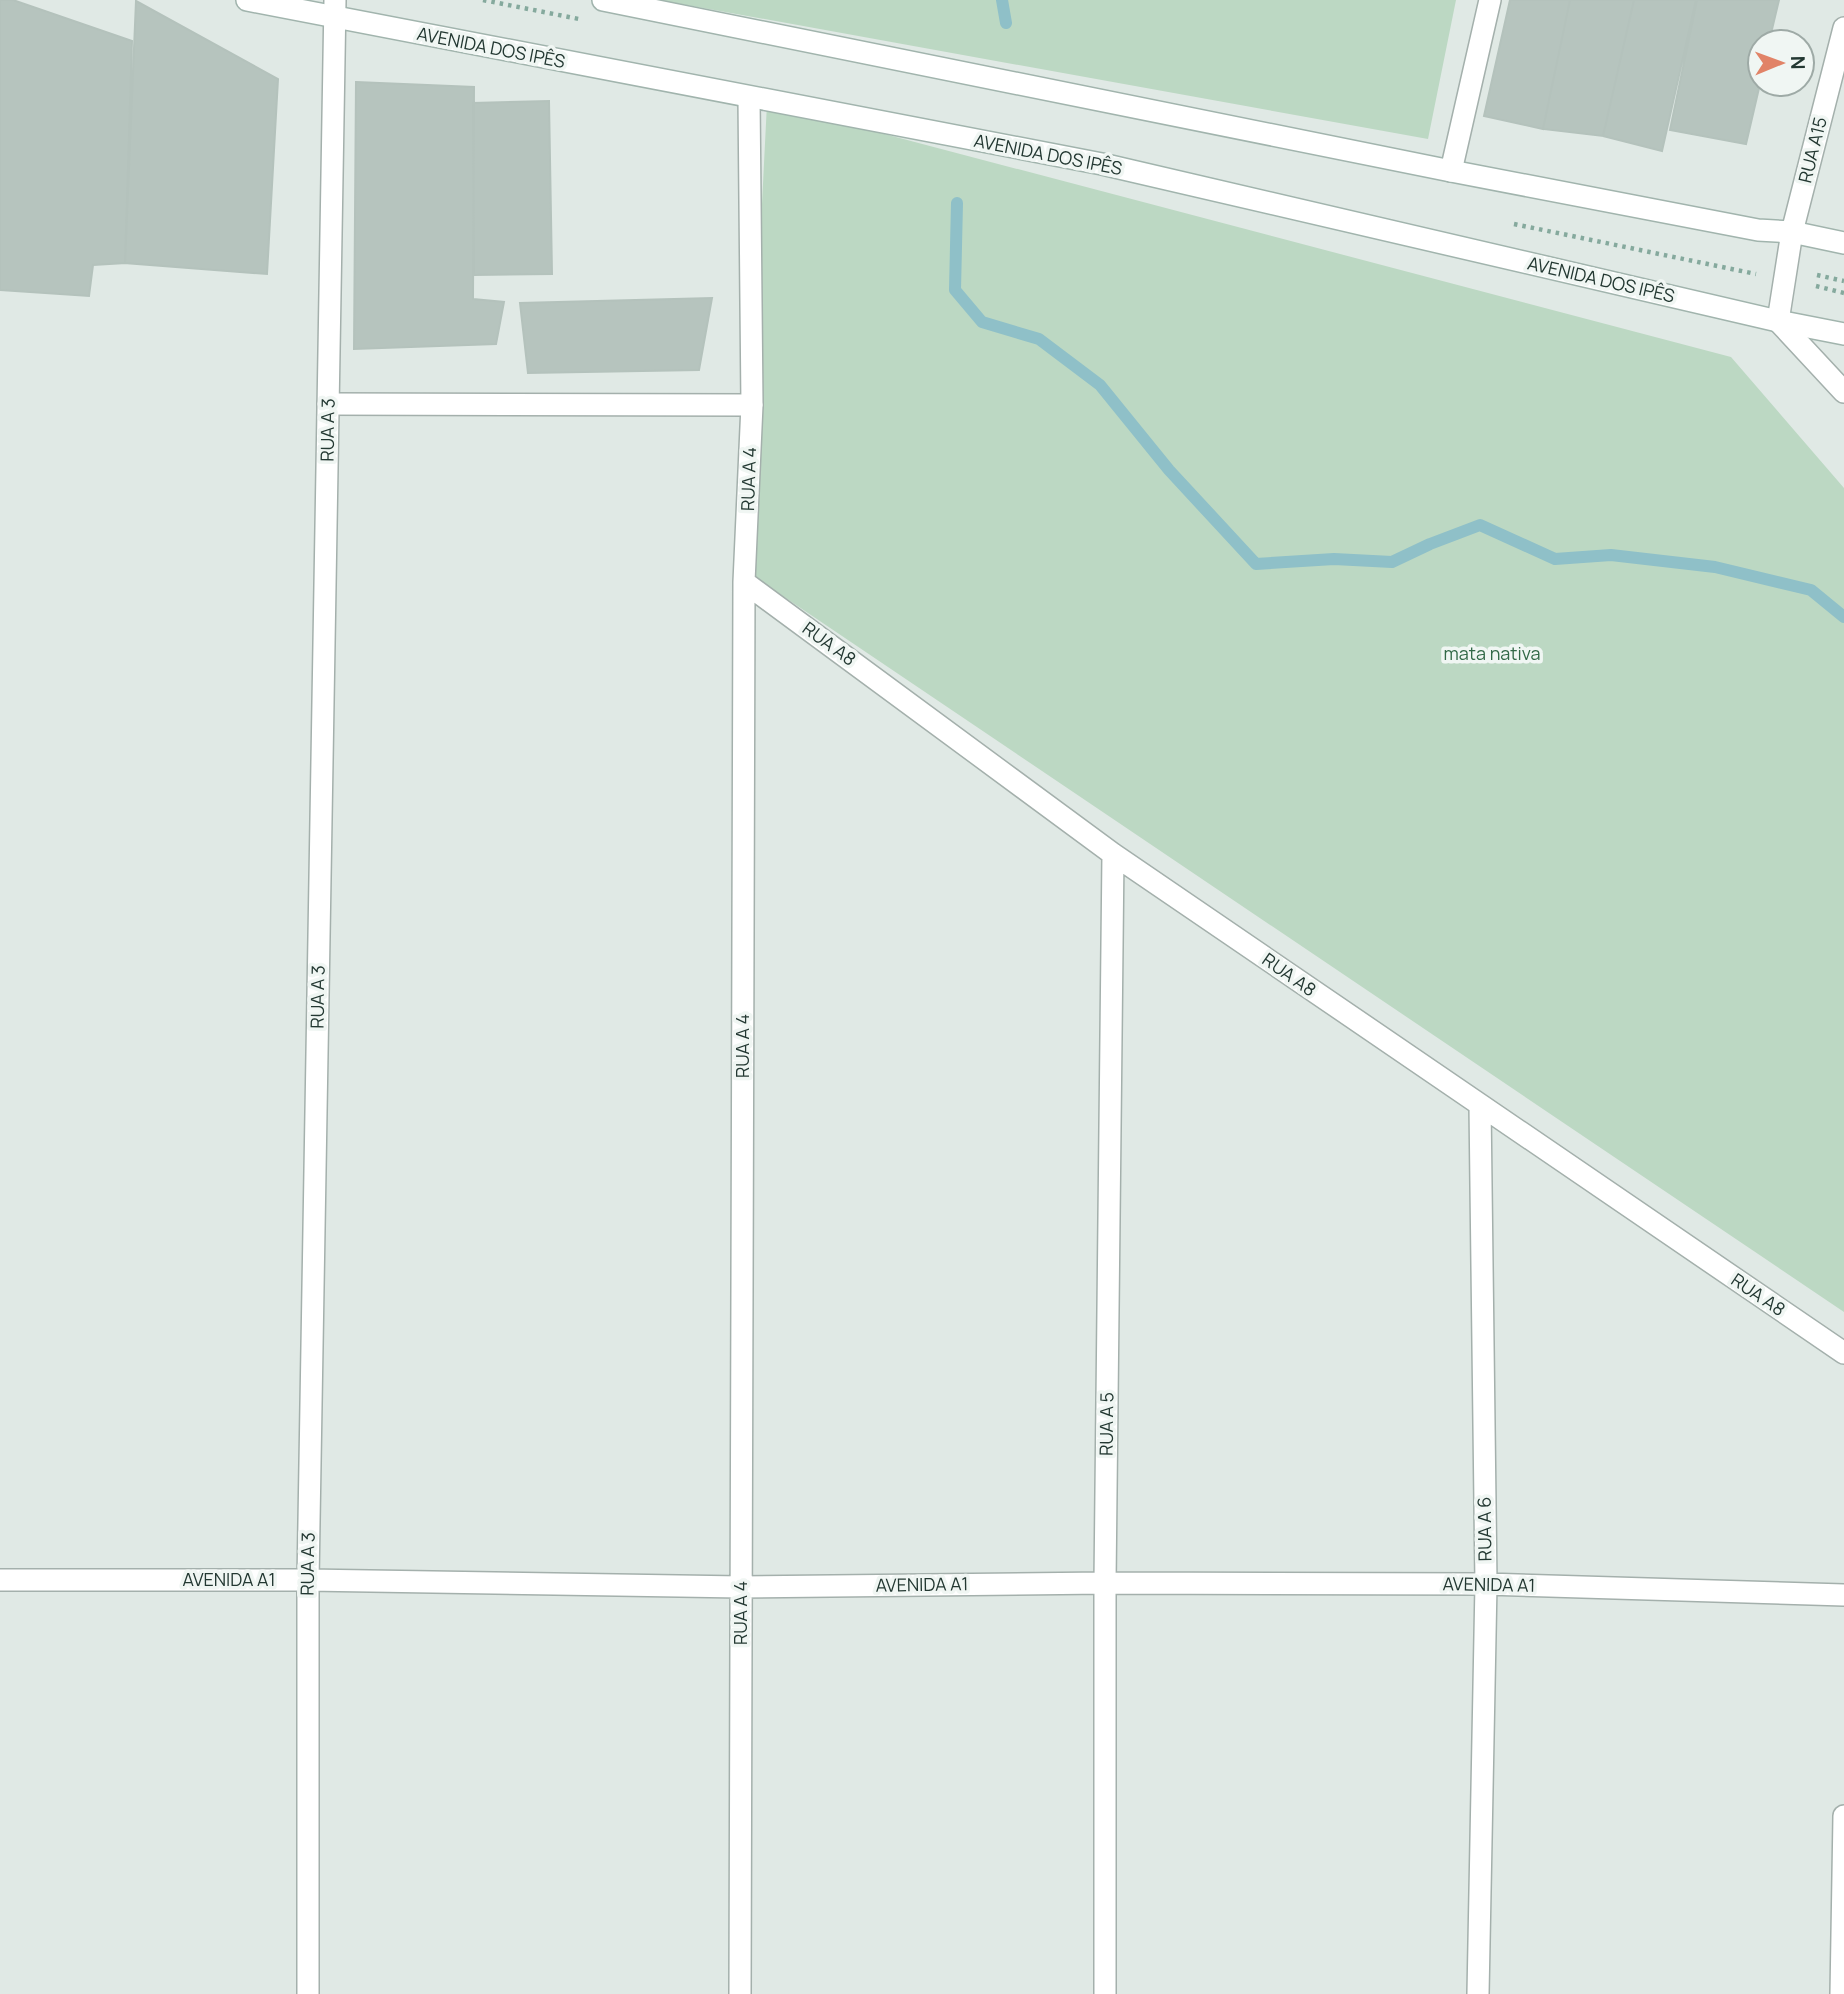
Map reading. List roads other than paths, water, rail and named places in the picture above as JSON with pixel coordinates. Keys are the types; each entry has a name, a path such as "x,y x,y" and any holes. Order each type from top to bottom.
{"street":[{"name":"AVENIDA DOS IPÊS","path":"247,0 334,8 749,98 1102,164 1844,334"},
{"path":"603,0 1451,171 1758,230 1792,232 1844,243"},
{"path":"1451,171 1490,0"},
{"name":"RUA A 3","path":"308,1994 308,1580 334,8"},
{"name":"RUA A15","path":"1778,321 1792,232 1844,28"},
{"name":"RUA A 4","path":"740,1994 744,582 752,405 749,98"},
{"path":"1778,321 1844,392"},
{"path":"328,404 752,405"},
{"name":"RUA A8","path":"744,582 1113,854 1844,1353"},
{"name":"RUA A 5","path":"1105,1994 1105,1583 1113,854"},
{"name":"RUA A 6","path":"1478,1994 1486,1584 1480,1105"},
{"name":"AVENIDA A1","path":"0,1580 308,1580 741,1587 1105,1583 1486,1584 1844,1595"},
{"path":"1841,1994 1844,1816"}],"waterway":[{"path":"1002,0 1006,23"},
{"path":"957,203 955,290 982,322 1039,339 1100,385 1169,470 1256,564 1334,559 1392,562 1480,525 1555,559 1611,555 1715,567 1811,590 1844,617"}],"park label":[{"name":"mata nativa","path":"1492,654"}]}
